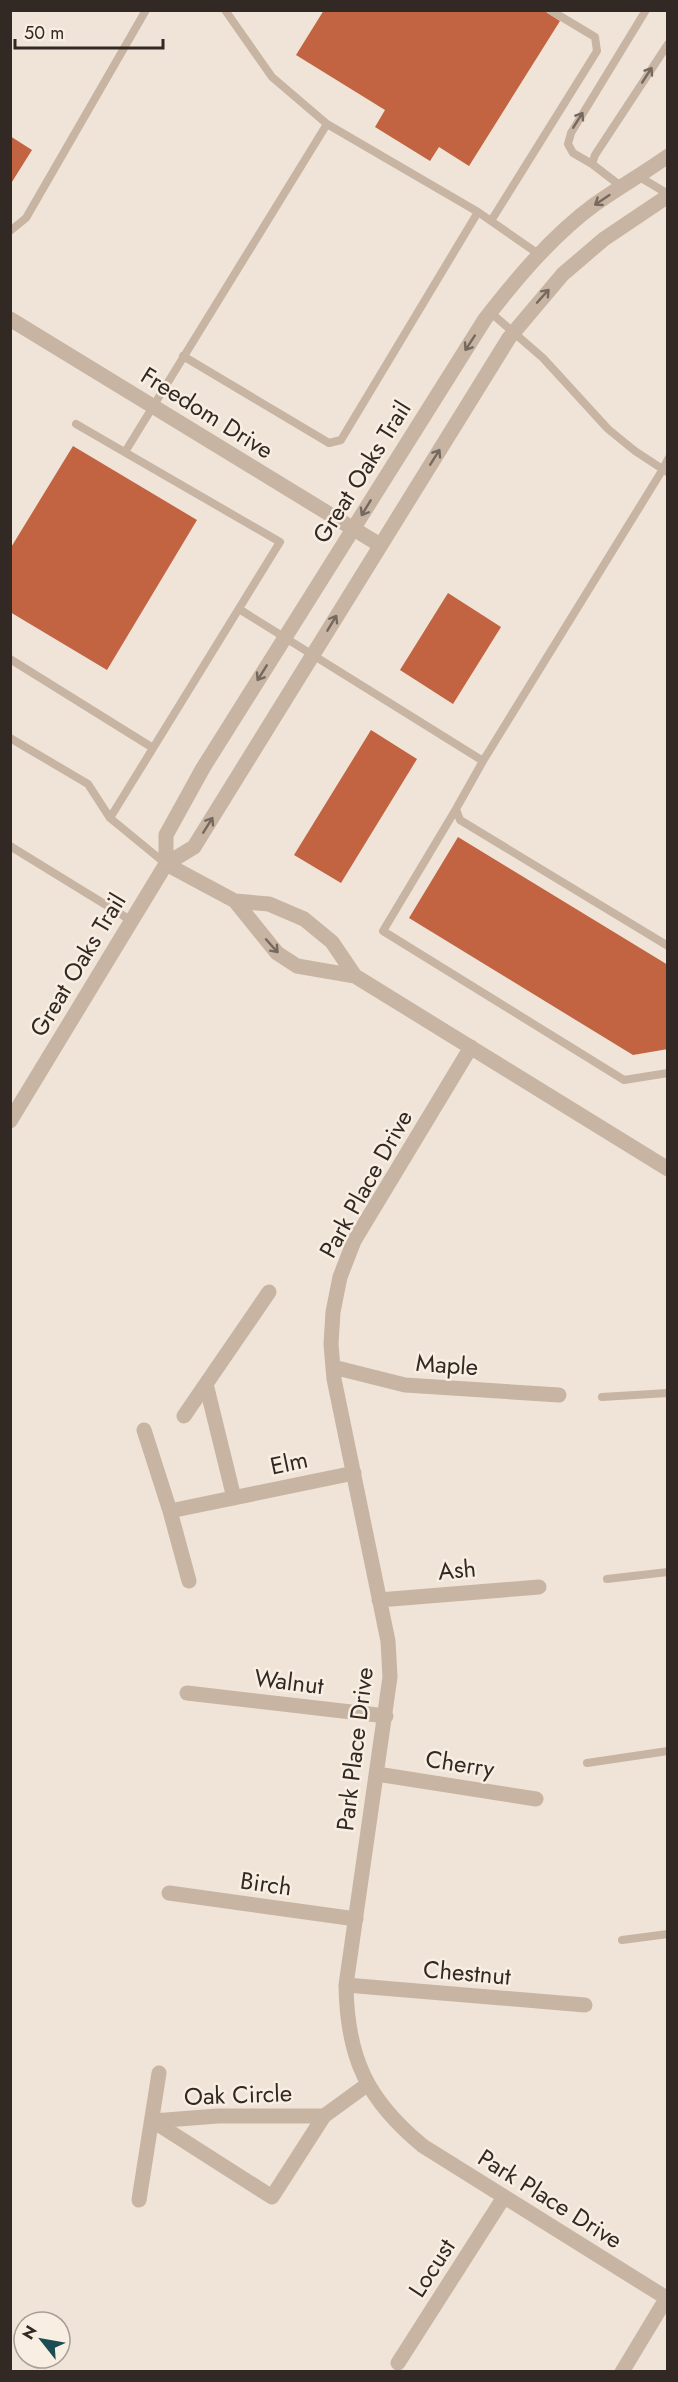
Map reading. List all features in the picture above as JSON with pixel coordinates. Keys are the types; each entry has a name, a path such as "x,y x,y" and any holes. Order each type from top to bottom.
{"street":[{"name":"Great Oaks Trail","path":"166,864 166,835 203,768 490,312 540,255 586,212 668,156"},
{"name":"Great Oaks Trail","path":"10,1121 166,864 194,846 514,332 563,274 604,239 668,195"},
{"name":"Freedom Drive","path":"10,319 380,545"},
{"path":"166,864 235,901 277,953 297,966 355,976 668,1169"},
{"path":"235,901 269,904 304,919 332,942 355,976"},
{"name":"Park Place Drive","path":"471,1047 354,1241 340,1277 333,1312 331,1344 333,1367 388,1641 390,1677 346,1986 347,2017 352,2045 368,2084 379,2102 399,2126 415,2140 667,2299"},
{"path":"184,1416 269,1292"},
{"name":"Maple","path":"333,1367 405,1385 559,1395"},
{"path":"206,1384 234,1498"},
{"path":"144,1430 189,1581"},
{"name":"Elm","path":"170,1511 354,1473"},
{"name":"Ash","path":"379,1600 539,1587"},
{"name":"Walnut","path":"187,1693 386,1716"},
{"name":"Cherry","path":"377,1774 536,1799"},
{"name":"Birch","path":"169,1893 356,1919"},
{"name":"Chestnut","path":"346,1986 585,2005"},
{"name":"Oak Circle","path":"139,2200 159,2073"},
{"name":"Oak Circle","path":"153,2121 272,2197 324,2116 368,2084"},
{"name":"Oak Circle","path":"153,2121 218,2116 324,2116"},
{"name":"Locust","path":"398,2363 504,2197"},
{"path":"622,2372 667,2299"}],"lane":[{"path":"10,231 26,218 146,10"},
{"path":"225,10 272,77 327,124 478,212 540,255"},
{"path":"490,221 597,51 595,37 550,10"},
{"path":"622,187 573,153 568,144 570,133 646,10"},
{"path":"592,164 595,154 668,44"},
{"path":"125,452 327,124"},
{"path":"638,176 668,195"},
{"path":"183,356 329,443 341,440 478,212"},
{"path":"490,312 543,358 608,429 665,471"},
{"path":"76,424 280,542 110,818"},
{"path":"668,459 665,471 483,761 383,931 624,1080 668,1073"},
{"path":"239,609 483,761"},
{"path":"10,659 153,748"},
{"path":"10,738 88,784 110,818 166,864"},
{"path":"456,809 460,820 668,946"},
{"path":"10,846 132,921"},
{"path":"602,1397 668,1393"},
{"path":"607,1579 668,1572"},
{"path":"587,1763 668,1751"},
{"path":"622,1940 668,1934"}],"building":[{"path":"324,10 543,10 560,21 469,166 439,147 430,161 375,127 385,110 296,55"},
{"path":"10,136 32,150 10,185"},
{"path":"73,446 197,520 107,670 10,612 10,549"},
{"path":"448,593 501,627 453,704 400,670"},
{"path":"371,730 417,759 341,883 294,855"},
{"path":"458,837 668,965 668,1049 633,1055 409,918"}]}
